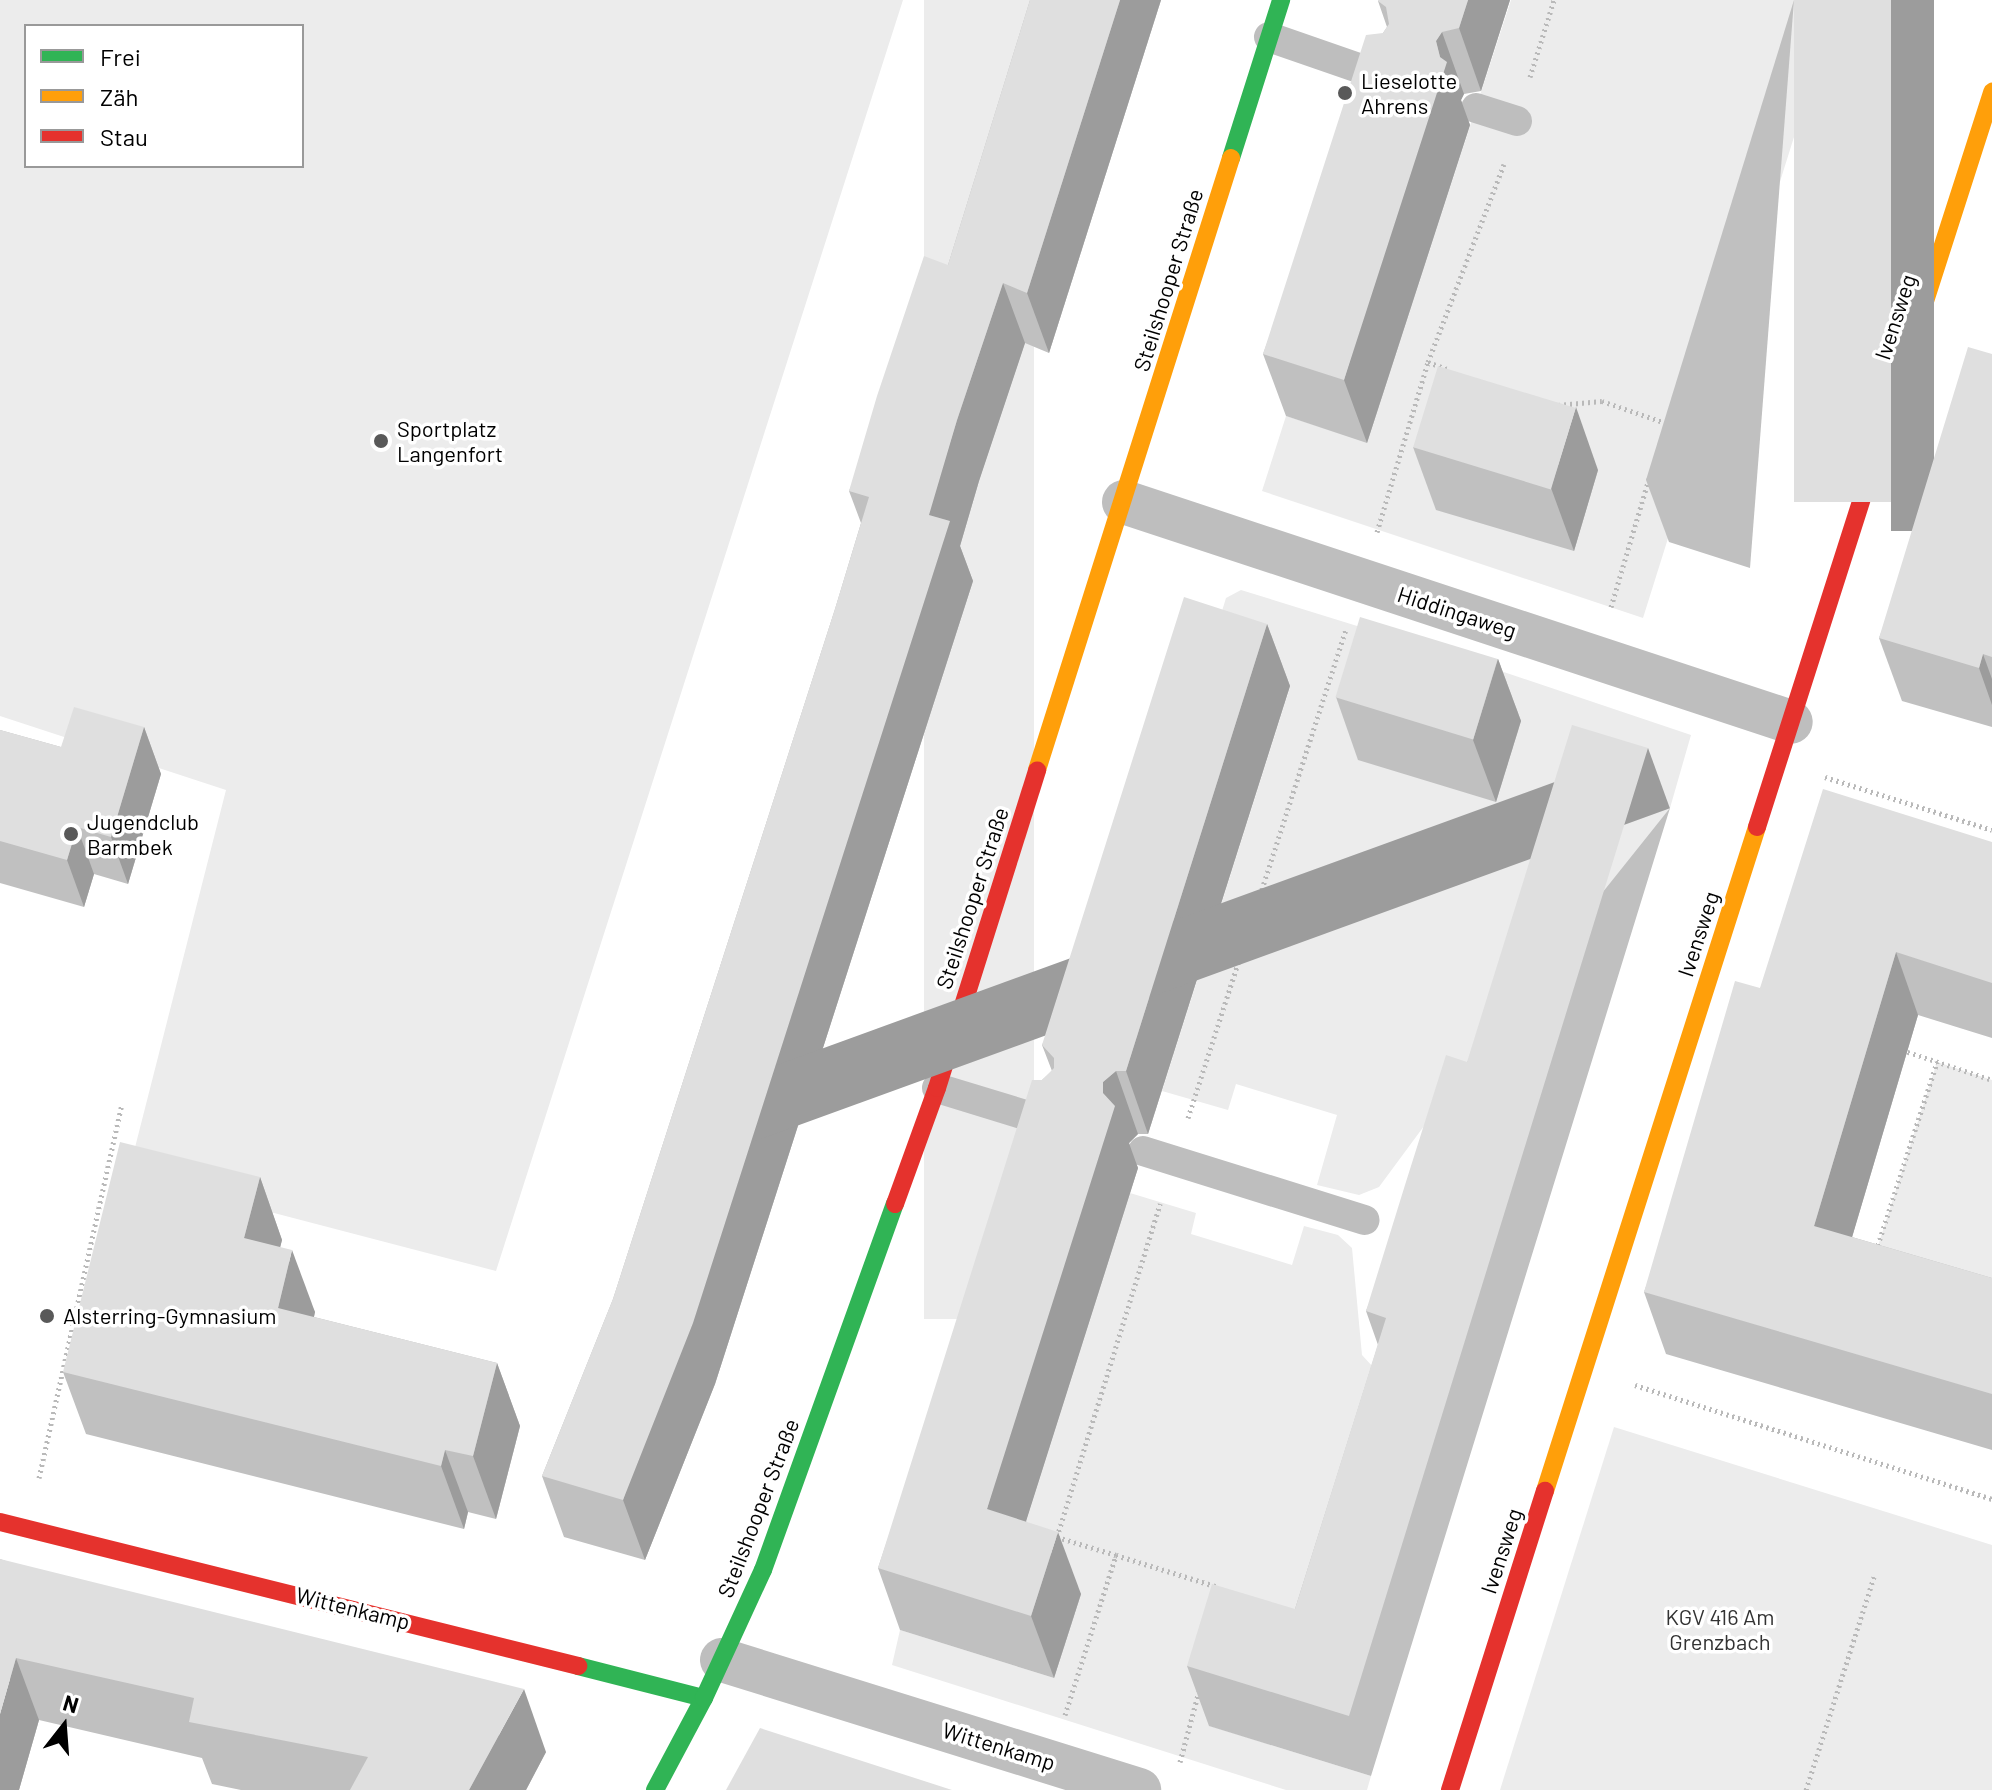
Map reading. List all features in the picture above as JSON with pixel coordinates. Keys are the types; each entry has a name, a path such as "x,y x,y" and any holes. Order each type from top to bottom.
{"street":[{"name":"Steilshooper Straße","path":"655,1790 713,1679 763,1570 937,1088 1281,0"},
{"name":"Ivensweg","path":"1450,1790 1992,92"},
{"name":"Hiddingaweg","path":"1124,502 1596,658 1785,742"},
{"name":"Wittenkamp","path":"0,1522 713,1679 1158,1782"}],"lane":[{"path":"1269,37 1395,81"},
{"path":"1476,108 1517,121"},
{"path":"937,1088 1060,1125"},
{"path":"1143,1151 1365,1220"}],"path":[{"path":"1362,581 1428,362 1502,170 1554,0"},
{"path":"1428,362 1455,372"},
{"path":"1550,405 1602,401 1667,420 1662,435"},
{"path":"1596,658 1653,465"},
{"path":"1785,742 1992,830"},
{"path":"1896,1048 1992,1080"},
{"path":"1890,1256 1876,1252 1937,1062"},
{"path":"28,1529 122,1104"},
{"path":"1584,1369 1992,1499"},
{"path":"1116,1555 1226,1590"},
{"path":"1806,1790 1874,1577"},
{"path":"1158,1782 1201,1682"}],"green space":[{"name":"Sportplatz Langenfort","path":"0,0 903,0 496,1271 128,1175 226,790 0,716"},
{"path":"924,0 1034,0 1034,1319 924,1319"},
{"path":"1511,0 1837,0 1643,618 1262,491 1286,416 1367,442"},
{"path":"1241,590 1454,656 1496,802 1521,721 1474,662 1691,735 1670,808 1489,1122 1427,1122 1379,1187 1359,1195 1317,1185 1337,1115 1236,1084 1228,1110 1162,1091 1290,687 1207,660 1226,598"},
{"path":"1937,1062 1992,1080 1992,1279 1876,1252"},
{"path":"1130,1193 1196,1213 1191,1234 1292,1265 1304,1226 1338,1235 1352,1248 1362,1355 1373,1367 1317,1670 1210,1726 1371,1776 1367,1790 1286,1790 892,1665 900,1630 1054,1678 1010,1572"},
{"name":"KGV 416 Am Grenzbach","path":"1614,1427 1992,1545 1992,1790 1500,1790"}],"building":[{"path":"1030,0 1120,0 1027,293 1003,283 957,420 929,515 950,521 693,1323 623,1500 542,1476 613,1299 835,609 869,497 849,491 877,396 924,256 948,265"},
{"path":"1378,0 1468,0 1459,28 1442,32 1436,41 1440,57 1447,62 1344,380 1263,354 1366,35 1383,33 1389,24 1386,7"},
{"path":"1794,0 1891,0 1891,502 1794,502"},
{"path":"1968,347 1992,354 1992,657 1983,654 1979,668 1879,638"},
{"path":"1438,366 1576,408 1551,489 1413,447"},
{"path":"1184,597 1267,624 1126,1071 1116,1071 1103,1082 1103,1093 1115,1106 987,1509 1058,1532 1031,1616 878,1568 1032,1080 1042,1080 1054,1068 1054,1058 1042,1045"},
{"path":"1360,617 1498,659 1473,739 1335,697"},
{"path":"74,707 144,727 111,837 77,827 67,860 0,841 0,730 61,747"},
{"path":"1572,725 1648,748 1349,1716 1187,1666 1212,1584 1295,1609 1386,1318 1366,1311 1405,1185 1446,1055 1467,1062"},
{"path":"1823,789 1992,842 1992,983 1896,952 1814,1226 1992,1278 1992,1394 1644,1292 1735,981 1760,988"},
{"path":"120,1142 260,1177 244,1238 292,1250 278,1308 497,1363 473,1456 445,1450 441,1466 63,1372"},
{"path":"0,1559 524,1689 469,1790 350,1790 368,1757 189,1722 194,1698 16,1658 0,1714"},
{"path":"760,1728 952,1790 726,1790"}],"traffic: fast":[{"path":"1231,158 1281,0"},
{"path":"655,1790 704,1698 763,1570 895,1204"},
{"path":"578,1666 704,1698"}],"traffic: slow":[{"path":"1918,323 1992,92"},
{"path":"1037,770 1231,158"},
{"path":"1545,1491 1757,827"}],"traffic: jam":[{"path":"1757,827 1918,323"},
{"path":"895,1204 937,1088 1037,770"},
{"path":"1450,1790 1545,1491"},
{"path":"0,1522 578,1666"}],"place":[{"name":"Lieselotte Ahrens","path":"1345,93"},
{"name":"Sportplatz Langenfort","path":"381,441"},
{"name":"Jugendclub Barmbek","path":"71,834"},
{"name":"Alsterring-Gymnasium","path":"47,1316"}]}
